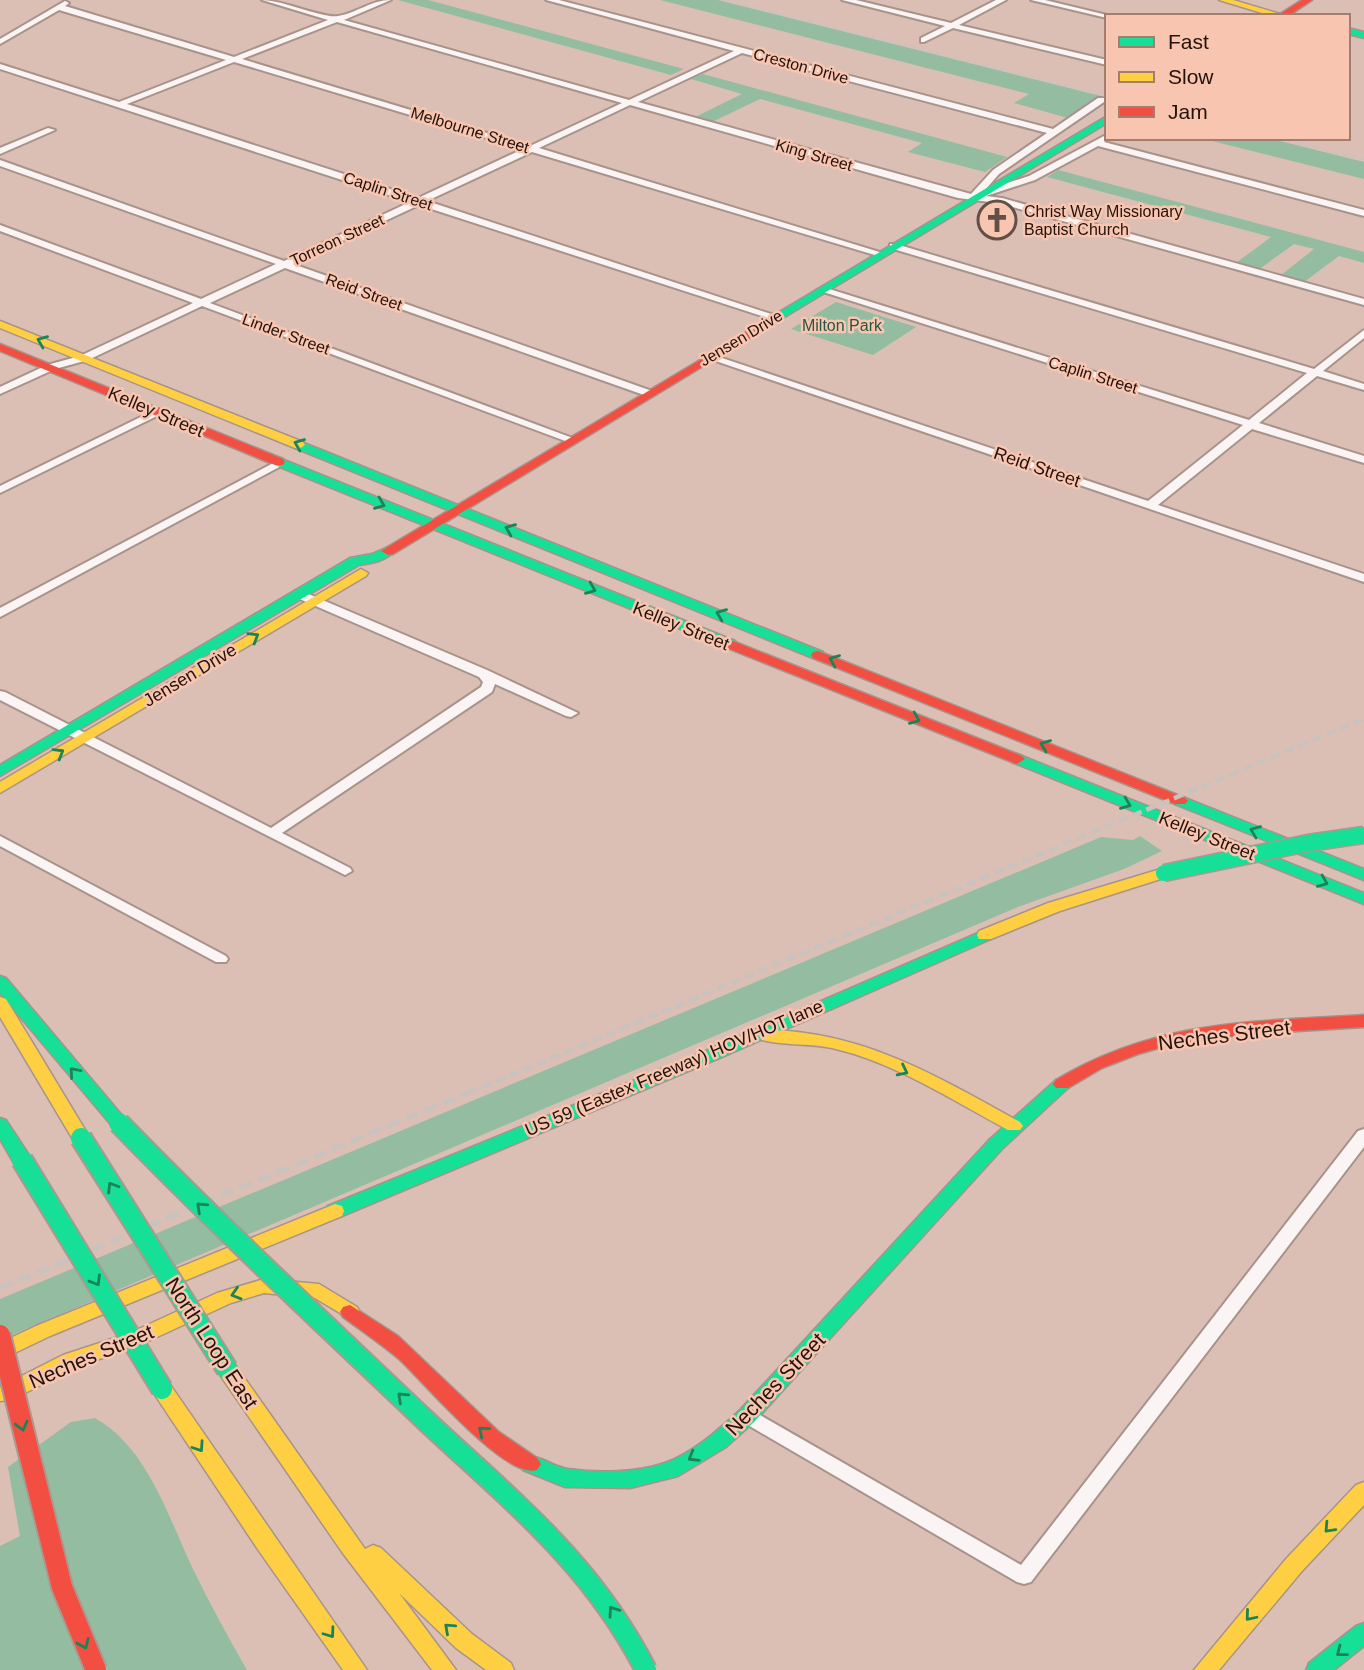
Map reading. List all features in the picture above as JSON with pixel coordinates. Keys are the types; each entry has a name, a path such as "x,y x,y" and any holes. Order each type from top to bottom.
{"main road":[{"path":"1223,0 1275,14"},
{"path":"1285,14 1308,0"},
{"name":"Jensen Drive","path":"0,771 307,598 370,568 376,558 1105,120"},
{"name":"Kelley Street","path":"0,324 1364,875"},
{"name":"Kelley Street","path":"0,347 431,525 1364,899"},
{"name":"Jensen Drive","path":"0,788 307,598"},
{"name":"US 59 (Eastex Freeway) HOV/HOT lane","path":"0,1352 43,1331 743,1041 936,954 1054,907 1164,873 1308,842 1364,835"},
{"path":"0,982 119,1123 181,1188 555,1542 606,1601 631,1639 646,1670"},
{"name":"North Loop East","path":"0,1003 81,1138 227,1369 350,1546 445,1670"},
{"name":"Neches Street","path":"0,1395 70,1362 137,1338 224,1298 264,1286 319,1291 391,1341 468,1418 506,1451 536,1467 565,1478 630,1479 671,1470 719,1441 747,1416 1014,1126 1072,1076 1110,1056 1154,1042 1203,1034 1364,1021"},
{"path":"743,1041 776,1034 801,1033 834,1041 874,1056 1014,1126"},
{"path":"0,1124 162,1390 356,1670"},
{"path":"0,1335 62,1587 96,1670"},
{"path":"289,1459 340,1520 398,1580 464,1641 503,1670"},
{"path":"1205,1670 1294,1564 1364,1491"},
{"path":"1317,1670 1364,1633"}],"street":[{"path":"0,42 70,0"},
{"name":"King Street","path":"266,0 961,196 999,200 1364,302"},
{"path":"120,104 387,0"},
{"name":"Creston Drive","path":"550,0 1053,132"},
{"path":"846,0 1105,63"},
{"path":"924,40 1002,0"},
{"path":"1035,0 1105,16"},
{"name":"Melbourne Street","path":"59,7 532,149 1364,387"},
{"name":"Torreon Street","path":"0,391 51,367 84,358 742,50"},
{"name":"Caplin Street","path":"0,66 775,317"},
{"path":"974,197 996,172 1101,100"},
{"path":"0,151 51,130"},
{"path":"974,197 1032,178 1105,139"},
{"path":"1096,143 1364,213"},
{"name":"Reid Street","path":"0,163 648,393"},
{"name":"Linder Street","path":"0,228 572,440"},
{"name":"Caplin Street","path":"822,290 1364,460"},
{"path":"1151,505 1364,333"},
{"name":"Reid Street","path":"709,356 1364,578"},
{"path":"0,490 155,413"},
{"path":"0,613 279,463"},
{"path":"307,598 571,713"},
{"path":"273,834 487,689 488,682 482,673"},
{"path":"0,695 345,871"},
{"path":"0,840 221,959"},
{"path":"747,1416 1024,1576 1364,1135"}],"green space":[{"path":"398,0 428,0 684,69 671,75"},
{"path":"660,0 718,0 1101,96 1068,118 1014,103 1029,94"},
{"path":"703,74 1007,157 985,172 908,152 922,143 760,99 710,123 693,118 742,94 691,79"},
{"path":"1208,140 1276,140 1364,162 1364,179"},
{"path":"1058,170 1364,252 1364,263 1339,256 1304,282 1280,276 1314,249 1294,244 1258,270 1236,263 1271,237 1047,177"},
{"name":"Milton Park","path":"836,302 916,327 873,355 791,329"},
{"path":"1140,836 1162,851 1124,869 1018,907 0,1340 0,1299 1101,837 1133,840"},
{"path":"95,1418 113,1431 143,1465 206,1595 247,1670 0,1670 0,1546 20,1536 8,1467 71,1422"}],"railway":[{"path":"724,0 1105,95"},
{"path":"1285,140 1364,160"},
{"path":"468,1093 1364,719"},
{"path":"0,1288 472,1091"}],"traffic: fast":[{"path":"1350,32 1364,35"},
{"path":"752,332 1105,120"},
{"path":"299,445 818,655"},
{"path":"279,462 730,644"},
{"path":"0,771 355,561 376,558 388,551"},
{"path":"1017,759 1364,899"},
{"path":"1180,801 1364,875"},
{"path":"1164,873 1308,843 1364,835"},
{"path":"335,1211 714,1054 985,935"},
{"path":"0,982 119,1123"},
{"path":"530,1464 565,1478 630,1479 671,1470 719,1441 747,1416 996,1144 1062,1084"},
{"path":"119,1123 275,1278 553,1539 606,1601 628,1634 646,1670"},
{"path":"0,1124 22,1160"},
{"path":"81,1138 227,1369"},
{"path":"22,1160 162,1389"},
{"path":"1317,1670 1364,1633"}],"traffic: slow":[{"path":"1223,0 1276,14"},
{"path":"0,324 299,445"},
{"path":"0,788 361,573"},
{"path":"985,935 1054,907 1164,873"},
{"path":"0,1003 81,1138"},
{"path":"768,1036 833,1042 865,1052 896,1064 1014,1126"},
{"path":"0,1352 43,1331 335,1211"},
{"path":"4,1394 70,1361 137,1338 224,1298 264,1286 319,1291 350,1312"},
{"path":"227,1369 350,1546 445,1670"},
{"path":"162,1389 267,1545 356,1670"},
{"path":"1205,1670 1294,1565 1364,1491"},
{"path":"373,1554 464,1641 503,1670"}],"traffic: jam":[{"path":"1284,14 1308,0"},
{"path":"388,551 752,332"},
{"path":"0,347 279,462"},
{"path":"730,644 1017,759"},
{"path":"818,655 1180,801"},
{"path":"1062,1084 1096,1064 1132,1049 1169,1039 1247,1028 1364,1021"},
{"path":"350,1312 408,1356 491,1438 530,1464"},
{"path":"0,1335 62,1587 96,1670"}],"place":[{"name":"Christ Way Missionary Baptist Church","path":"997,220"}]}
